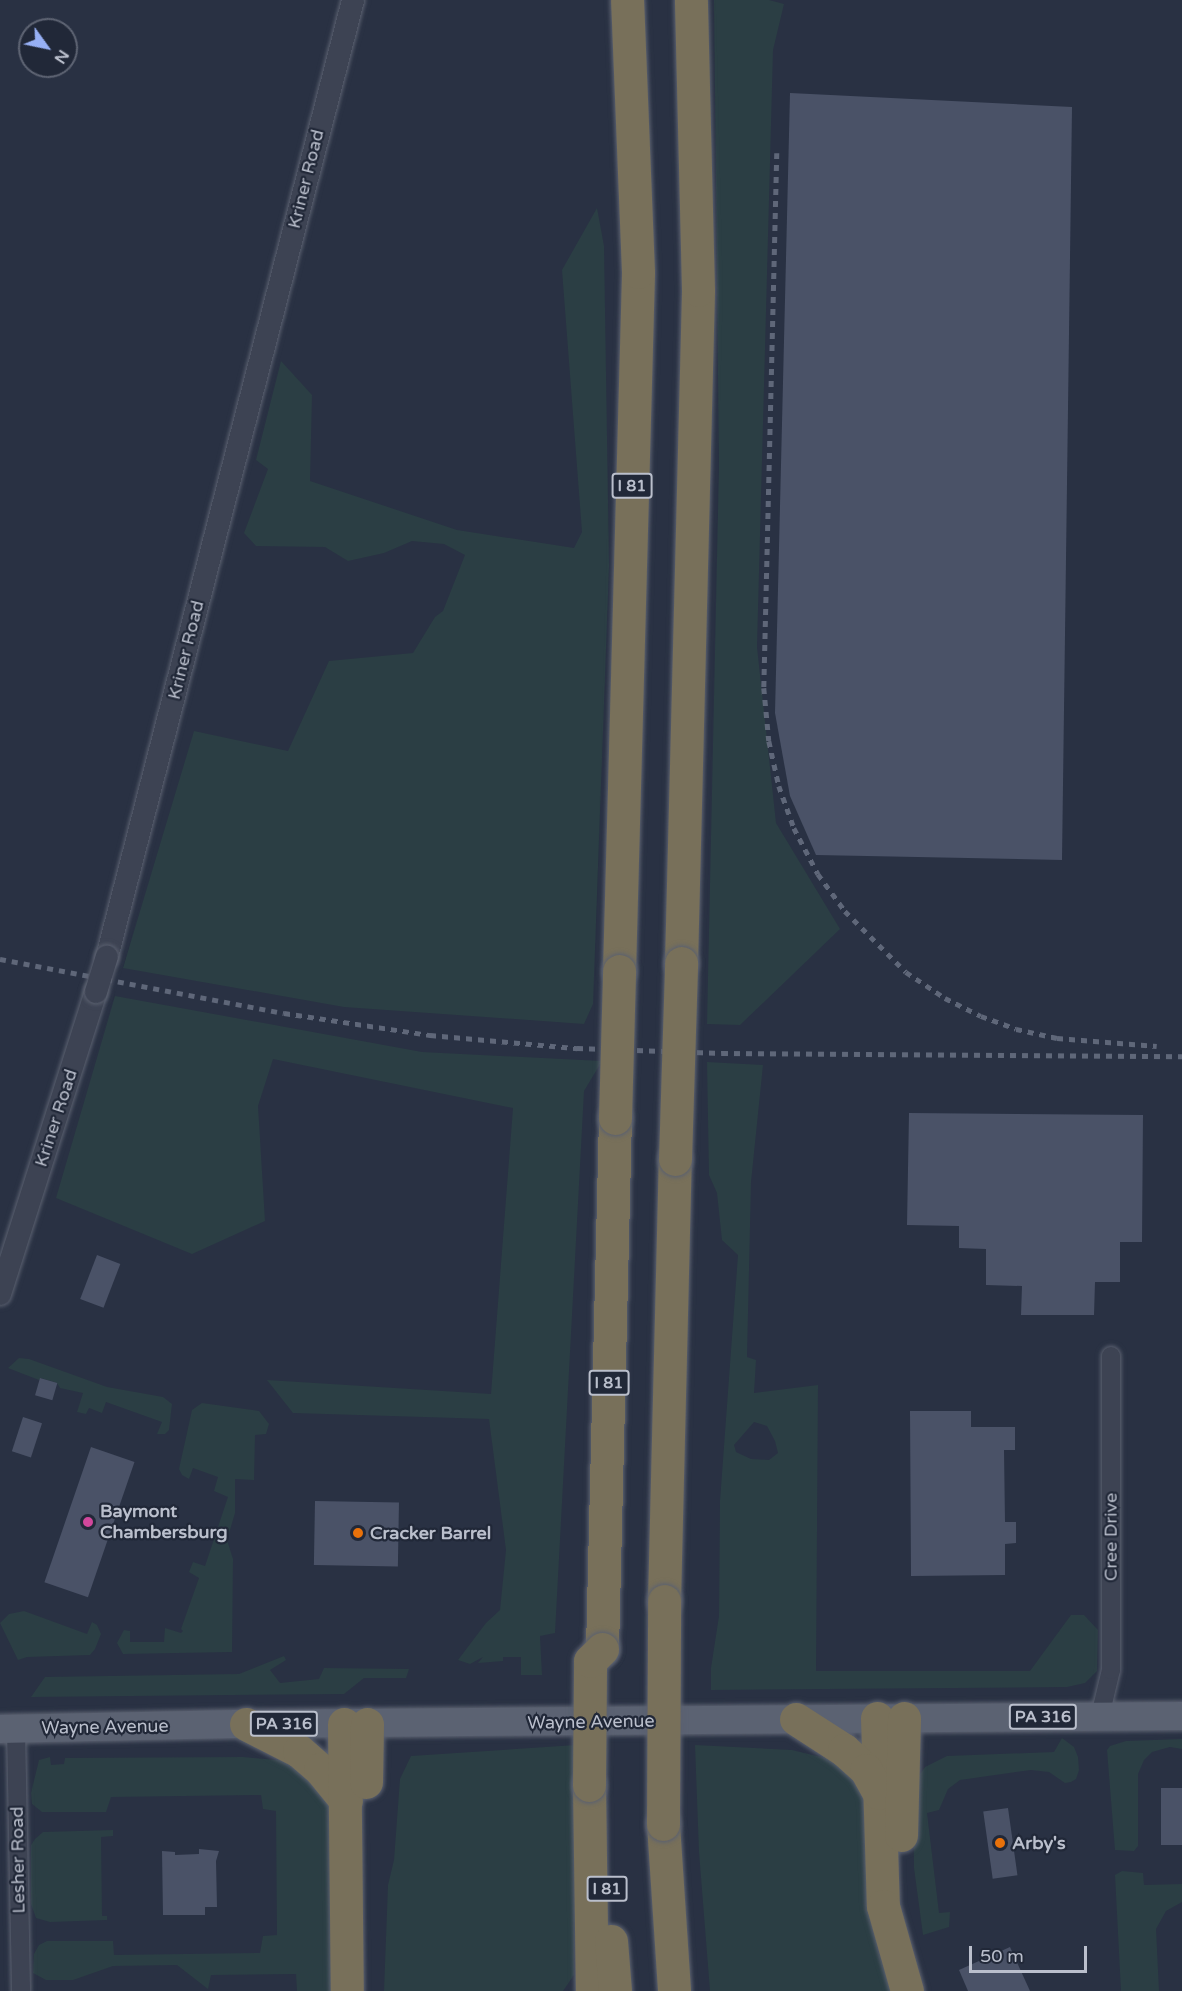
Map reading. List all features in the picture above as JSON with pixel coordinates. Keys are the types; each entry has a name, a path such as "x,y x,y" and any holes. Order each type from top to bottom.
{"highway":[{"name":"I 81","path":"615,1991 595,1786 602,1649 638,273 627,0"},
{"path":"674,1991 663,1824 664,1600 698,290 691,0"},
{"path":"890,1718 879,1793 883,1906 908,1991"},
{"path":"890,1718 900,1904 919,1991"},
{"path":"796,1719 844,1750 866,1770 879,1793"},
{"path":"246,1724 299,1751 320,1769 345,1801"},
{"path":"347,1991 345,1801 356,1724"},
{"path":"356,1724 363,1991"},
{"path":"592,1991 595,1786"}],"main road":[{"name":"Wayne Avenue","path":"8,1729 246,1724 1182,1716"}],"street":[{"name":"Kriner Road","path":"0,1294 107,957 352,0"},
{"name":"Cree Drive","path":"1100,1716 1111,1670 1111,1356"},
{"name":"Lesher Road","path":"8,1729 21,1991"}],"shaded area":[{"path":"714,0 769,0 784,4 773,50 757,647 776,823 840,929 740,1025 707,1024 719,465"},
{"path":"597,208 604,246 609,566 593,1004 584,1024 344,1007 123,968 194,731 288,751 329,661 413,653 435,617 443,611 465,555 444,544 412,541 384,553 348,561 325,547 256,546 244,533 268,469 256,460 281,361 312,395 310,481 457,530 574,548 582,532 562,270"},
{"path":"115,996 422,1052 602,1061 584,1091 555,1633 540,1636 542,1675 521,1675 521,1657 503,1657 503,1661 478,1663 483,1657 470,1664 458,1660 486,1623 500,1610 506,1550 489,1419 293,1413 267,1380 491,1394 513,1108 273,1059 258,1106 265,1221 192,1254 56,1198"},
{"path":"707,1062 763,1065 751,1182 747,1357 756,1360 754,1393 818,1385 816,1671 1030,1671 1071,1615 1084,1615 1098,1630 1097,1671 1085,1683 1067,1687 711,1690 711,1668 719,1616 720,1501 738,1255 722,1240 717,1193 709,1175","holes":["754,1422 767,1426 778,1453 769,1460 751,1459 736,1452 734,1445"]},
{"path":"19,1358 29,1359 107,1387 163,1397 172,1404 169,1430 165,1434 157,1434 162,1422 106,1402 102,1413 89,1408 86,1414 77,1412 83,1393 60,1388 57,1383 41,1378 39,1380 8,1368"},
{"path":"202,1403 259,1411 269,1424 266,1434 255,1435 254,1480 235,1479 235,1513 227,1540 233,1559 232,1652 123,1654 117,1643 124,1630 130,1631 130,1642 164,1642 165,1628 181,1633 183,1631 181,1629 199,1578 189,1572 193,1562 205,1566 228,1497 214,1491 218,1477 193,1468 189,1479 182,1475 179,1469 192,1410"},
{"path":"24,1611 87,1634 92,1622 97,1625 101,1634 95,1649 90,1655 27,1657 18,1660 0,1623 9,1614"},
{"path":"284,1656 286,1660 270,1670 280,1683 319,1679 324,1668 409,1669 406,1678 364,1678 344,1694 31,1697 45,1677 239,1674"},
{"path":"1062,1738 1074,1747 1078,1757 1079,1770 1076,1779 1071,1782 1065,1783 1049,1772 1031,1770 960,1780 948,1789 939,1810 927,1813 939,1913 950,1912 949,1927 923,1935 914,1868 913,1784 925,1767 947,1756 1054,1752"},
{"path":"1182,1739 1182,1749 1170,1747 1152,1752 1144,1760 1138,1774 1138,1846 1134,1851 1115,1850 1107,1750 1110,1746 1126,1741"},
{"path":"576,1745 574,1975 563,1991 384,1991 388,1885 394,1860 400,1779 411,1756"},
{"path":"695,1745 792,1750 833,1760 847,1770 866,1794 877,1947 891,1991 710,1991 699,1852"},
{"path":"50,1757 51,1765 64,1764 65,1758 243,1757 288,1761 329,1792 338,1991 297,1991 296,1974 211,1975 208,1989 177,1965 113,1966 73,1980 46,1980 33,1973 34,1954 39,1945 47,1941 113,1941 114,1955 260,1953 263,1936 277,1935 276,1811 263,1809 261,1795 111,1797 106,1812 42,1812 32,1804 31,1793 39,1760"},
{"path":"113,1830 113,1836 101,1837 102,1916 107,1916 107,1920 50,1922 36,1918 31,1904 31,1845 35,1839 43,1832"},
{"path":"1122,1871 1143,1873 1144,1885 1182,1884 1182,1902 1166,1911 1156,1929 1159,1991 1121,1991 1115,1875"}],"building":[{"path":"790,93 1072,107 1062,860 816,855 790,796 775,713"},
{"path":"909,1113 1143,1115 1142,1242 1120,1242 1120,1282 1095,1282 1094,1315 1021,1315 1022,1286 986,1285 986,1249 959,1248 959,1226 907,1225"},
{"path":"97,1255 120,1264 103,1308 80,1299"},
{"path":"40,1378 57,1383 52,1400 35,1395"},
{"path":"910,1411 971,1411 971,1427 1015,1427 1015,1450 1004,1450 1005,1522 1016,1522 1016,1543 1005,1544 1005,1575 911,1576"},
{"path":"23,1417 42,1423 31,1457 12,1451"},
{"name":"Baymont Chambersburg","path":"91,1447 134,1462 88,1597 44,1582"},
{"name":"Cracker Barrel","path":"315,1501 399,1502 398,1566 314,1565"},
{"path":"1161,1788 1182,1788 1182,1845 1161,1845"},
{"name":"Arby's","path":"1008,1808 1017,1875 993,1879 983,1811"},
{"path":"199,1849 219,1851 216,1861 217,1907 205,1907 205,1915 163,1915 162,1851 175,1852 175,1855 199,1854"},
{"path":"1010,1947 1030,1991 968,1991 959,1970"}],"railway":[{"path":"777,153 764,688 769,741 779,786 794,828 818,874 845,911 906,972 945,998 981,1016 1016,1029 1057,1038 1157,1046"},
{"path":"0,959 284,1013 430,1035 577,1048 722,1053 1182,1056"}],"place":[{"name":"Baymont Chambersburg","path":"88,1522"},
{"name":"Cracker Barrel","path":"358,1533"},
{"name":"Arby's","path":"1000,1843"}]}
